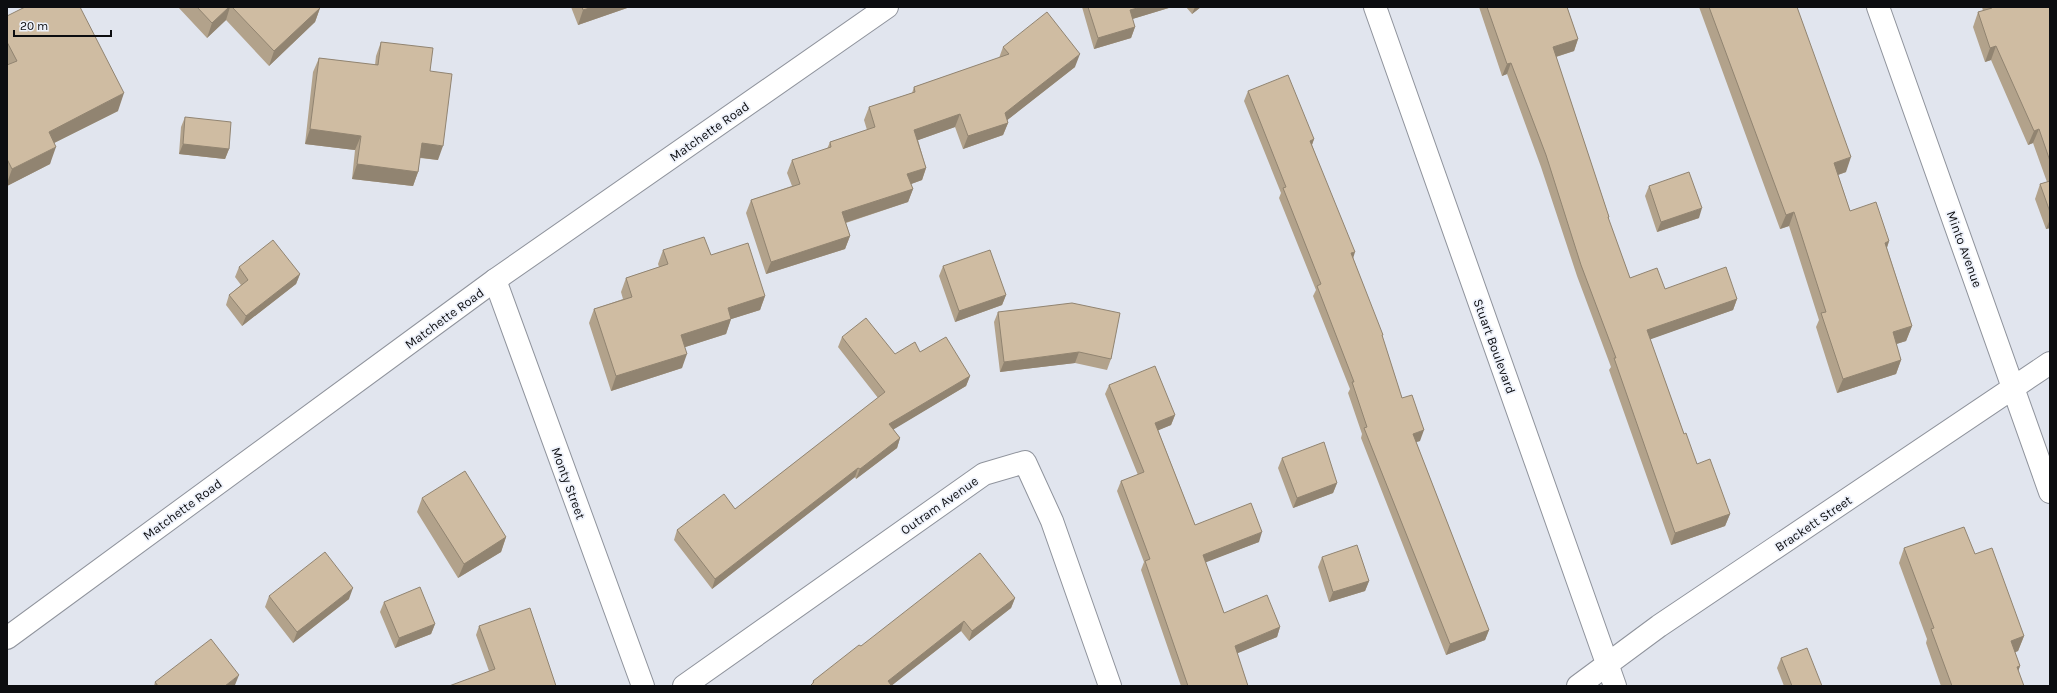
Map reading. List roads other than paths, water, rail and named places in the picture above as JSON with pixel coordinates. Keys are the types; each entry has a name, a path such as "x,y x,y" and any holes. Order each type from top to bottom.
{"street":[{"name":"Stuart Boulevard","path":"1375,7 1615,686"},
{"name":"Minto Avenue","path":"1878,7 2015,388 2050,492"},
{"name":"Matchette Road","path":"7,638 495,280 875,11"},
{"name":"Monty Street","path":"495,280 643,686"},
{"name":"Brackett Street","path":"1578,686 1660,626 2050,363"},
{"name":"Outram Avenue","path":"684,686 984,474 1025,462 1052,521 1110,686"}]}
